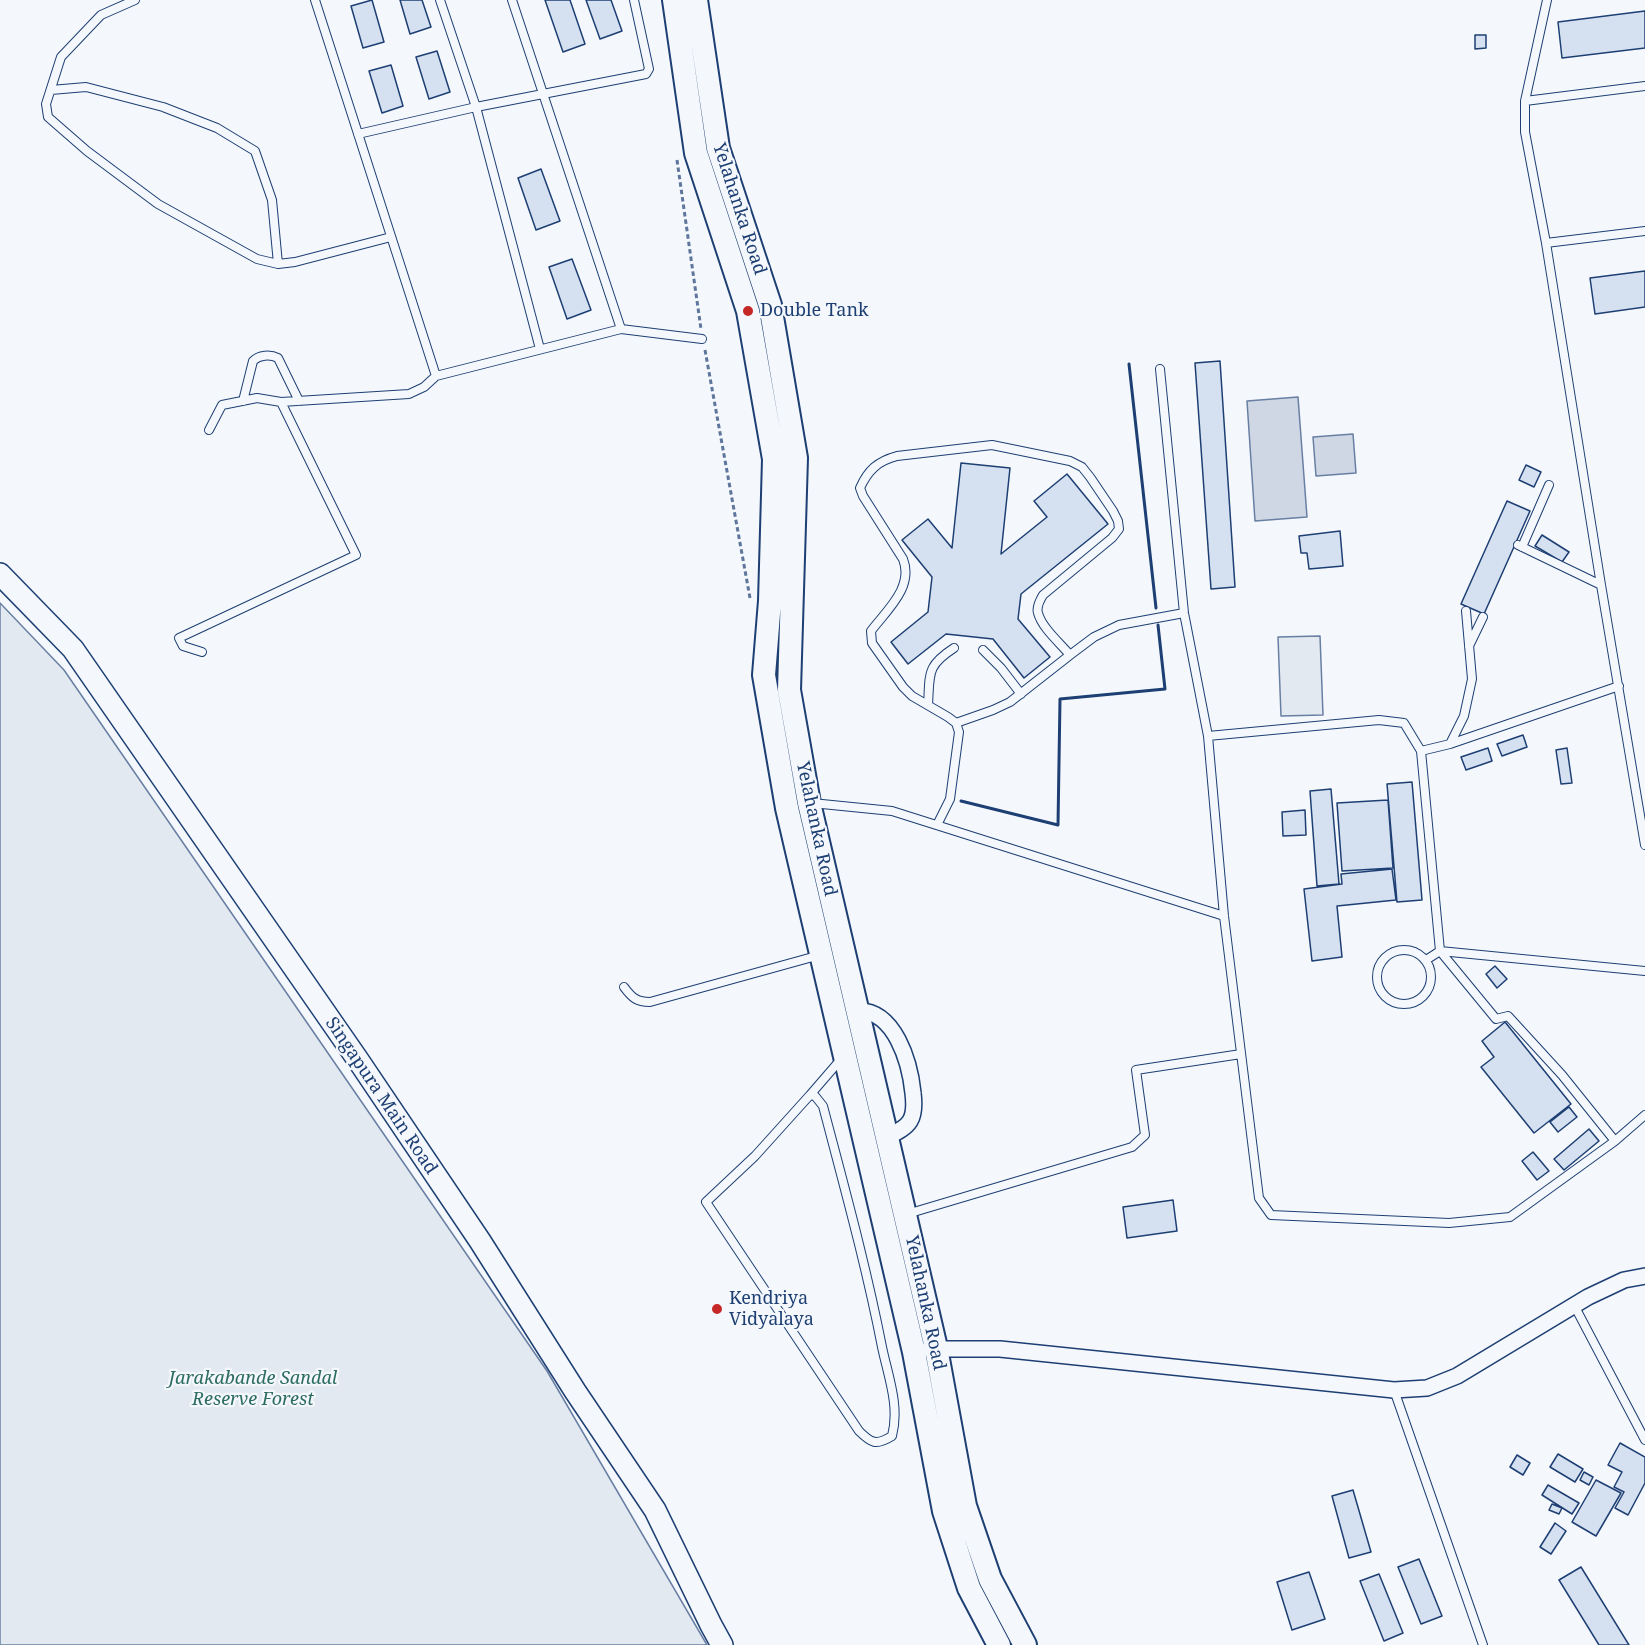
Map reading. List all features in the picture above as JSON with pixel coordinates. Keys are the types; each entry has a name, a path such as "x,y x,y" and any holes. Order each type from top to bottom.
{"main road":[{"name":"Yelahanka Road","path":"674,0 696,153 748,310 774,459 770,600 764,675 787,808 845,1055 965,1506 990,1579 1025,1645"},
{"name":"Yelahanka Road","path":"696,0 718,148 770,305 796,458 789,690 809,803 905,1215 925,1350 944,1511 969,1588 999,1645"}],"street":[{"name":"Singapura Main Road","path":"0,574 73,649 480,1241 655,1510 722,1645"},
{"path":"857,1011 866,1010 891,1028 900,1041 912,1082 914,1103 911,1120 902,1129 887,1137"},
{"path":"925,1350 1000,1349 1394,1390 1427,1389 1457,1376 1574,1305 1624,1280 1645,1276"}],"lane":[{"path":"135,0 101,15 61,57 46,104 48,117 87,151 158,204 257,259 278,264 294,262 391,237"},
{"path":"315,0 436,376"},
{"path":"440,0 476,107 540,349"},
{"path":"512,0 621,329"},
{"path":"358,135 476,107 646,74 649,69 634,0"},
{"path":"1547,0 1525,101 1525,132 1546,243 1600,585 1645,845"},
{"path":"1525,101 1645,86"},
{"path":"51,90 86,87 163,107 217,128 255,151 272,200 278,264"},
{"path":"1546,243 1645,231"},
{"path":"209,430 222,405 257,398 280,402 409,394 424,387 436,376 621,329 702,339"},
{"path":"243,401 252,361 257,357 274,355 278,358 299,401"},
{"path":"1160,369 1184,613 1208,736 1224,916 1259,1198 1271,1215 1449,1223 1510,1217 1615,1141 1645,1115"},
{"path":"202,652 183,646 179,638 356,555 280,402"},
{"path":"937,825 950,799 959,732 956,723 912,696 903,687 872,643 871,631 903,589 907,570 903,559 862,496 860,488 865,476 875,464 886,459 992,445 1070,461 1082,467 1113,511 1119,529 1112,538 1049,587 1039,602 1038,612 1044,624 1070,655"},
{"path":"1549,485 1520,546 1600,585"},
{"path":"1450,744 1464,716 1472,679 1466,611"},
{"path":"956,723 993,710 1021,694 1094,637 1119,625 1184,613"},
{"path":"1469,648 1483,617"},
{"path":"928,705 933,664 954,648"},
{"path":"983,650 997,663 1021,694"},
{"path":"1421,752 1619,686"},
{"path":"1208,736 1379,720 1404,723 1421,752 1440,951 1496,1018 1508,1016 1562,1075 1615,1141"},
{"path":"787,808 809,803 892,811 1224,916"},
{"path":"1411,950 1426,960 1432,977 1426,993 1420,999 1403,1004 1387,998 1381,991 1377,983 1377,974 1385,957 1393,952 1411,950"},
{"path":"1426,960 1440,951 1645,971"},
{"path":"624,987 634,999 640,1002 650,1002 821,955"},
{"path":"905,1215 1132,1147 1145,1135 1136,1070 1241,1054"},
{"path":"810,1095 815,1096 825,1115 870,1285 894,1397 896,1421 892,1436 882,1443 870,1441 859,1431 706,1202 755,1156 845,1055"},
{"path":"1574,1305 1645,1440"},
{"path":"1394,1390 1483,1645"}],"path":[{"path":"676,153 702,339 751,605"}],"green space":[{"name":"Jarakabande Sandal Reserve Forest","path":"0,603 64,670 547,1371 707,1645 0,1645"},
{"path":"1320,636 1323,715 1281,716 1278,637"}],"shaded area":[{"path":"1298,397 1307,517 1255,521 1247,401"},
{"path":"1353,434 1356,473 1316,476 1313,437"}],"building":[{"path":"372,0 384,42 363,48 351,6"},
{"path":"400,0 422,0 431,27 410,34"},
{"path":"545,0 570,0 585,44 563,52"},
{"path":"586,0 611,0 622,31 600,39"},
{"path":"1645,11 1645,48 1562,58 1558,22"},
{"path":"1475,35 1486,35 1486,48 1475,49"},
{"path":"437,51 450,92 429,99 416,57"},
{"path":"391,65 403,106 382,113 369,71"},
{"path":"541,169 560,221 536,230 518,178"},
{"path":"572,259 591,310 567,319 549,267"},
{"path":"1645,271 1645,307 1595,314 1590,278"},
{"path":"1220,361 1235,587 1211,589 1195,363"},
{"path":"961,463 1010,468 1001,554 1047,517 1034,501 1067,474 1108,524 1021,594 1018,619 1050,657 1024,678 993,639 946,634 908,664 891,642 928,612 932,577 902,540 928,519 952,548"},
{"path":"1526,465 1541,472 1534,487 1519,480"},
{"path":"1507,501 1530,511 1484,614 1461,604"},
{"path":"1340,531 1343,566 1309,569 1307,553 1301,553 1299,536"},
{"path":"1542,535 1569,552 1562,562 1535,546"},
{"path":"1523,735 1527,747 1502,756 1497,744"},
{"path":"1488,748 1492,761 1466,770 1461,757"},
{"path":"1567,748 1572,783 1561,784 1556,750"},
{"path":"1412,782 1422,900 1397,902 1387,784"},
{"path":"1331,789 1339,884 1317,886 1310,791"},
{"path":"1388,800 1393,868 1342,871 1337,803"},
{"path":"1305,810 1306,835 1283,836 1282,812"},
{"path":"1392,869 1396,900 1337,906 1342,957 1312,961 1304,889 1342,884 1341,874"},
{"path":"1495,966 1507,979 1497,988 1486,974"},
{"path":"1505,1022 1571,1104 1534,1133 1481,1067 1494,1057 1482,1041"},
{"path":"1569,1107 1577,1117 1558,1132 1550,1122"},
{"path":"1589,1129 1599,1141 1564,1170 1554,1159"},
{"path":"1533,1152 1549,1171 1537,1180 1522,1161"},
{"path":"1173,1200 1177,1231 1127,1238 1123,1207"},
{"path":"1620,1443 1645,1457 1645,1483 1628,1515 1615,1508 1624,1492 1614,1487 1622,1472 1608,1465"},
{"path":"1558,1454 1583,1469 1575,1482 1550,1467"},
{"path":"1517,1455 1530,1463 1523,1475 1510,1467"},
{"path":"1584,1472 1593,1477 1589,1485 1580,1480"},
{"path":"1596,1480 1621,1493 1596,1536 1572,1522"},
{"path":"1548,1485 1579,1503 1572,1514 1542,1495"},
{"path":"1353,1490 1371,1552 1349,1558 1332,1496"},
{"path":"1552,1504 1562,1508 1559,1514 1549,1510"},
{"path":"1555,1523 1566,1531 1551,1554 1540,1547"},
{"path":"1419,1559 1442,1616 1421,1624 1398,1567"},
{"path":"1581,1567 1629,1645 1599,1645 1559,1580"},
{"path":"1309,1572 1325,1619 1292,1630 1277,1582"},
{"path":"1379,1574 1403,1633 1384,1641 1360,1581"}],"wall":[{"path":"1129,364 1156,608"},
{"path":"961,801 1058,825 1060,699 1165,689 1158,625"}],"place":[{"name":"Double Tank","path":"748,311"},
{"name":"Kendriya Vidyalaya","path":"717,1309"}]}
